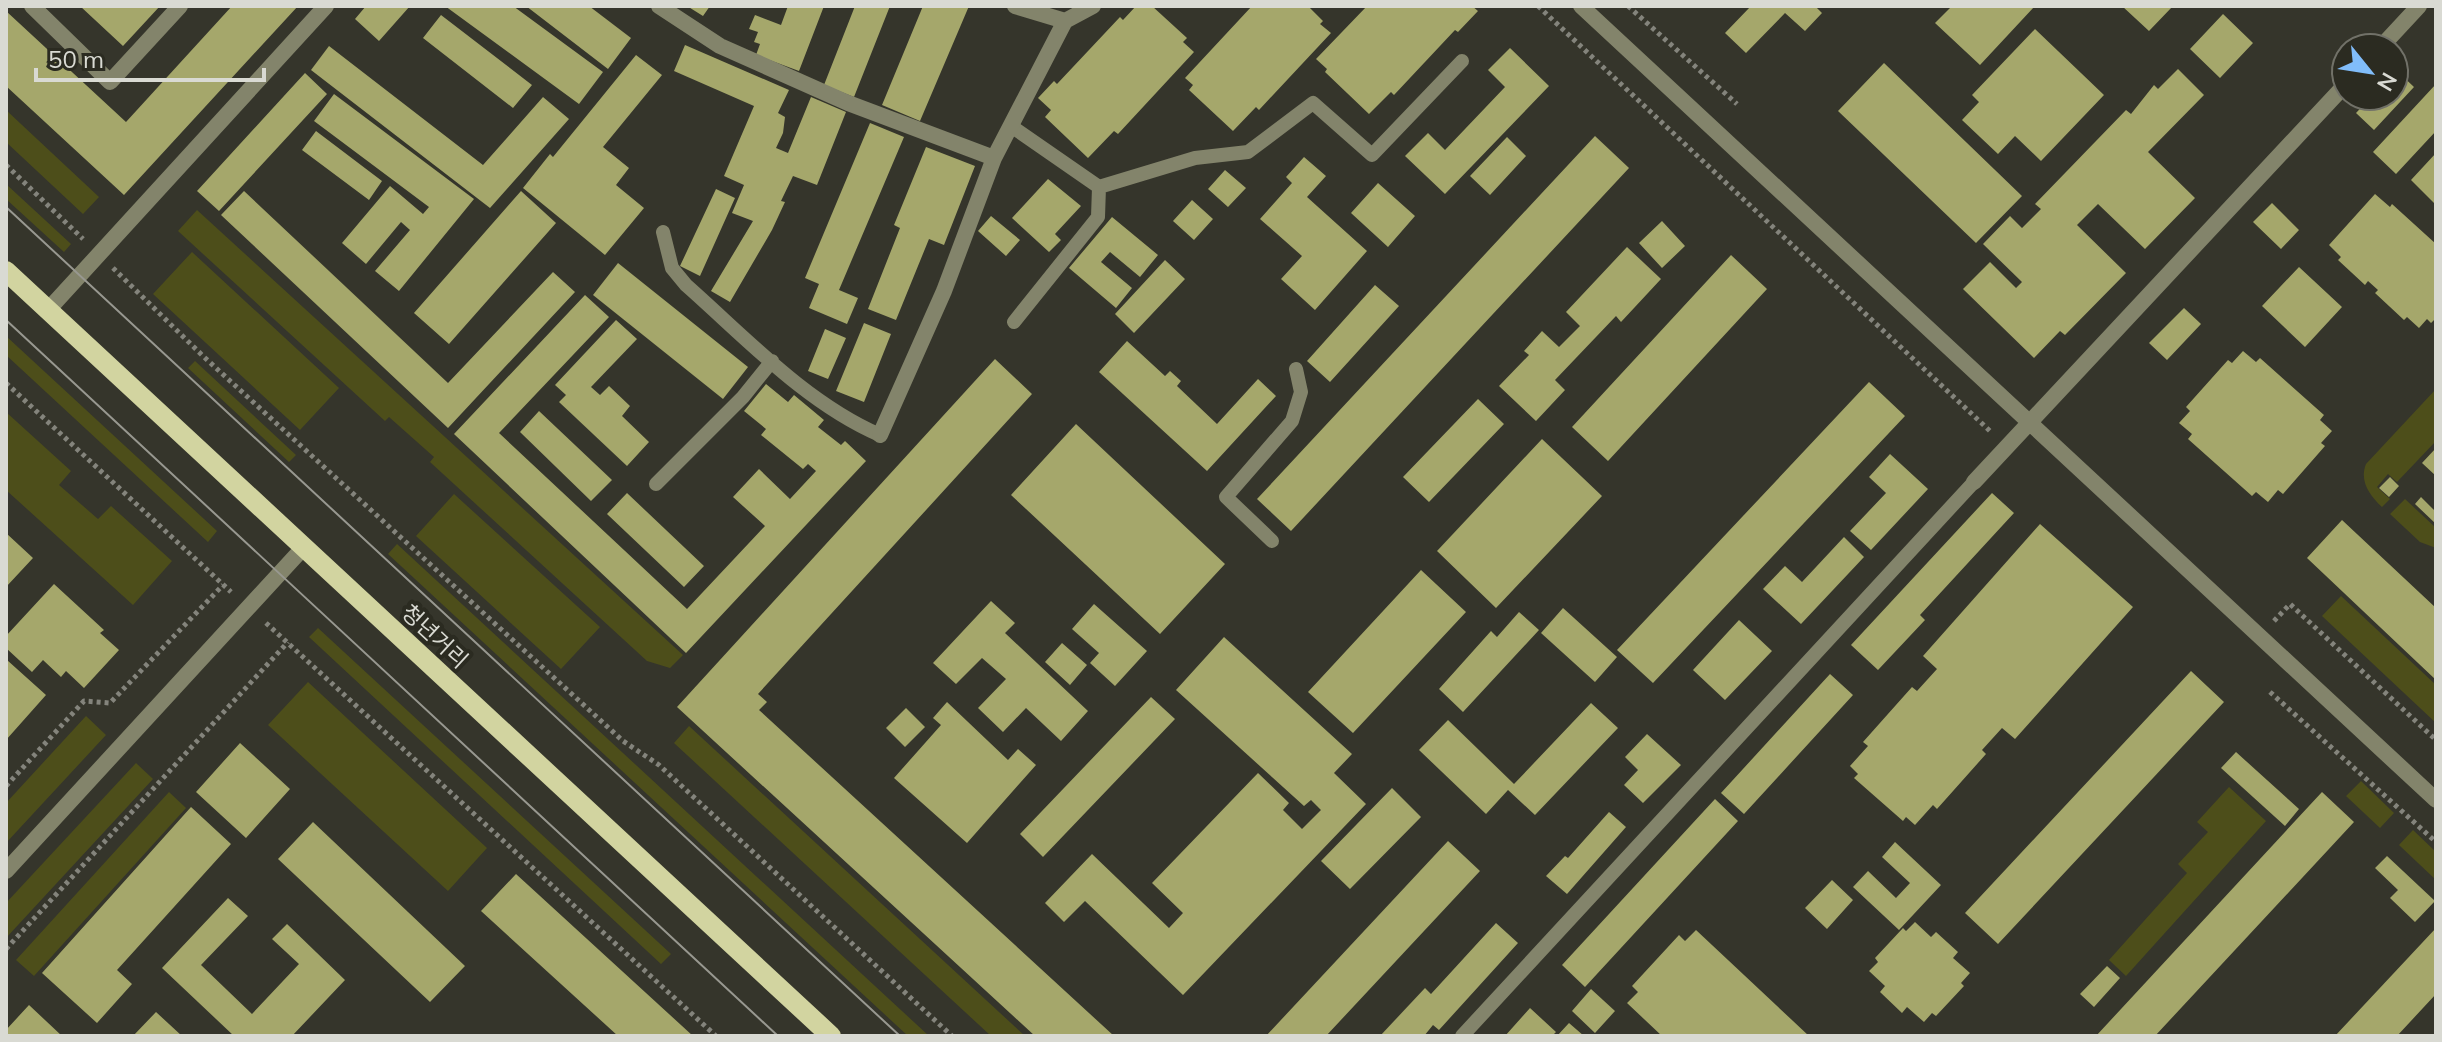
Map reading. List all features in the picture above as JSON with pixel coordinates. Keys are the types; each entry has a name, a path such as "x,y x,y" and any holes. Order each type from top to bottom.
{"main road":[{"name":"청년거리","path":"6,271 831,1036"}],"street":[{"path":"32,6 110,82 180,6"},
{"path":"48,310 326,6"},
{"path":"659,6 720,46 848,103 994,158"},
{"path":"1015,6 1065,21"},
{"path":"880,435 944,291 994,158 1065,21 1093,6"},
{"path":"1581,6 2436,800"},
{"path":"2395,32 2419,6"},
{"path":"1974,482 2330,101"},
{"path":"6,871 304,547"}],"lane":[{"path":"1099,187 1195,158 1248,152 1313,103 1372,155 1462,61"},
{"path":"1011,126 1099,187"},
{"path":"1014,322 1098,217 1099,187"},
{"path":"663,232 672,268 686,285 772,361 849,422 880,435"},
{"path":"656,484 743,397 772,361"},
{"path":"1272,541 1226,497 1292,421 1301,392 1296,369"},
{"path":"1462,1036 1974,482"}],"path":[{"path":"1538,6 2006,446"},
{"path":"1628,6 1737,104"},
{"path":"6,165 204,357 623,741 659,765 952,1036"},
{"path":"6,383 716,1036"},
{"path":"6,786 84,701 110,703 223,585"},
{"path":"2290,604 2436,740"},
{"path":"6,949 288,642"},
{"path":"2270,692 2436,842"}],"shaded area":[{"path":"6,110 99,197 83,214 6,142"},
{"path":"6,184 71,244 64,252 6,199"},
{"path":"197,210 683,655 670,668 647,661 430,462 434,457 389,417 385,421 178,231"},
{"path":"192,252 339,388 300,430 153,294"},
{"path":"6,336 217,531 208,542 6,355"},
{"path":"195,361 296,455 289,462 188,368"},
{"path":"2436,389 2436,441 2397,482 2388,474 2377,487 2390,499 2382,507 2367,488 2364,476 2366,464"},
{"path":"6,412 71,471 59,485 98,519 111,506 172,561 133,605 6,490"},
{"path":"454,494 600,627 561,669 416,536"},
{"path":"2405,499 2436,528 2436,548 2420,542 2390,514"},
{"path":"397,544 929,1036 908,1036 388,554"},
{"path":"2341,596 2436,685 2436,723 2322,616"},
{"path":"318,628 671,954 661,964 309,637"},
{"path":"308,682 487,848 448,891 268,725"},
{"path":"86,716 106,735 6,843 6,803"},
{"path":"689,726 1025,1036 991,1036 674,743"},
{"path":"136,763 153,779 6,938 6,903"},
{"path":"2361,781 2394,813 2380,828 2346,796"},
{"path":"2229,787 2266,821 2126,976 2109,960 2187,873 2178,864 2208,832 2197,822"},
{"path":"169,792 186,808 34,976 16,960"},
{"path":"2413,830 2436,852 2436,880 2399,845"}],"building":[{"path":"80,6 160,6 123,46"},
{"path":"232,6 298,6 124,195 6,86 6,11 126,122"},
{"path":"366,6 410,6 379,41 355,19"},
{"path":"445,6 513,6 603,72 579,104"},
{"path":"526,6 589,6 631,38 608,69"},
{"path":"687,6 710,6 703,16"},
{"path":"788,6 824,6 799,71 756,55 760,44 754,42 758,32 749,29 755,15 781,25"},
{"path":"855,6 890,6 854,97 824,85"},
{"path":"923,6 969,6 920,121 882,105"},
{"path":"1136,6 1152,6 1187,38 1183,42 1194,52 1118,134 1114,131 1088,158 1045,117 1051,110 1038,98 1054,81 1057,84 1120,17 1123,20"},
{"path":"1252,6 1308,6 1323,21 1320,24 1331,33 1259,110 1256,107 1233,131 1189,90 1193,85 1185,78"},
{"path":"1367,6 1472,6 1478,11 1458,32 1455,30 1394,95 1391,92 1369,114 1325,72 1327,69 1316,59"},
{"path":"1751,6 1815,6 1822,13 1805,31 1785,13 1746,53 1725,33"},
{"path":"1952,6 2035,6 1980,65 1935,23"},
{"path":"2122,6 2173,6 2149,31"},
{"path":"2223,14 2253,43 2220,78 2190,49"},
{"path":"441,15 532,85 513,108 423,38"},
{"path":"2035,29 2104,95 2041,161 2015,136 1998,154 1962,120 1979,102 1972,95"},
{"path":"685,45 789,90 778,113 785,117 783,133 776,148 788,153 811,97 846,112 817,185 793,176 772,230 730,302 711,291 753,221 732,213 744,185 724,176 754,106 674,71"},
{"path":"329,46 483,165 543,97 569,119 490,208 311,70"},
{"path":"1510,48 1549,86 1445,194 1405,156 1428,133 1445,150 1505,87 1488,70"},
{"path":"636,55 662,75 603,147 629,168 616,185 644,208 605,255 523,188 550,154 553,157"},
{"path":"1884,63 2022,196 1976,243 1838,111"},
{"path":"2178,69 2204,95 2148,152 2195,198 2145,249 2098,204 2077,225 2126,273 2065,335 2060,331 2034,358 1963,289 1990,262 2016,288 2022,282 1983,244 2010,216 2022,228 2041,209 2035,204 2126,110 2131,114 2154,85 2158,89"},
{"path":"305,73 327,94 219,211 197,191"},
{"path":"2436,84 2436,131 2396,174 2373,152"},
{"path":"334,94 474,199 399,291 375,271 410,230 401,222 366,264 342,243 390,186 423,214 429,207 314,121"},
{"path":"2357,112 2391,112 2374,130"},
{"path":"870,123 904,137 839,290 858,298 847,324 809,308 819,284 805,278"},
{"path":"316,131 382,181 369,200 302,150"},
{"path":"1595,136 1629,168 1291,531 1257,499"},
{"path":"1507,137 1526,156 1490,195 1470,176"},
{"path":"926,147 975,166 944,245 929,239 896,320 868,309 900,228 894,225"},
{"path":"2436,153 2436,205 2411,180"},
{"path":"1304,157 1326,176 1307,197 1367,251 1315,310 1281,279 1302,256 1260,219 1292,183 1286,177"},
{"path":"1225,170 1246,188 1228,207 1208,189"},
{"path":"1048,179 1081,206 1055,234 1061,240 1049,252 1012,218"},
{"path":"1378,183 1415,216 1388,247 1351,213"},
{"path":"716,189 735,198 700,276 680,266"},
{"path":"244,191 448,383 553,272 575,292 448,428 221,215"},
{"path":"521,191 556,223 449,344 414,313"},
{"path":"2375,194 2390,207 2392,204 2436,244 2436,318 2431,323 2427,319 2419,328 2407,317 2404,320 2375,293 2378,290 2368,281 2365,285 2338,260 2341,257 2329,245"},
{"path":"1192,200 1213,219 1194,240 1173,221"},
{"path":"2272,203 2299,230 2281,249 2253,222"},
{"path":"991,216 1020,240 1006,256 978,231"},
{"path":"1112,217 1158,255 1140,277 1110,252 1101,262 1132,288 1116,308 1069,268"},
{"path":"1662,221 1685,246 1662,268 1639,243"},
{"path":"1627,247 1661,279 1621,322 1616,316 1555,380 1565,390 1536,421 1499,386 1529,355 1524,351 1542,331 1559,347 1580,326 1566,312"},
{"path":"1731,255 1767,289 1608,461 1572,427"},
{"path":"1165,260 1185,279 1134,333 1115,314"},
{"path":"618,263 748,367 723,399 593,295"},
{"path":"2299,267 2342,307 2305,347 2262,306"},
{"path":"1375,285 1399,306 1330,382 1307,361"},
{"path":"585,295 609,317 499,433 687,609 765,526 733,497 759,469 790,499 816,471 808,464 803,469 761,435 766,429 744,411 766,384 788,402 794,395 824,420 818,427 841,445 845,441 866,461 686,653 454,434"},
{"path":"2184,308 2201,324 2167,360 2149,343"},
{"path":"616,320 637,339 591,387 600,395 609,386 630,406 622,416 649,442 627,466 559,402 566,395 555,385"},
{"path":"864,323 891,334 864,402 836,391"},
{"path":"825,329 846,338 828,379 808,371"},
{"path":"1127,341 1165,376 1170,371 1181,381 1177,386 1217,424 1258,379 1276,396 1207,471 1099,372"},
{"path":"2243,351 2256,362 2260,358 2324,415 2320,420 2332,431 2321,443 2325,446 2283,494 2278,490 2268,502 2256,492 2252,496 2188,439 2192,434 2179,423 2190,411 2186,407 2228,360 2232,363"},
{"path":"995,359 1032,394 758,694 767,702 759,710 1114,1036 1035,1036 677,707"},
{"path":"1869,382 1905,416 1653,683 1617,650"},
{"path":"1478,399 1504,424 1429,502 1403,477"},
{"path":"539,411 612,480 591,501 520,432"},
{"path":"1076,424 1225,564 1160,634 1011,495"},
{"path":"1542,439 1602,496 1496,608 1437,551"},
{"path":"2436,448 2436,476 2422,463"},
{"path":"1890,454 1928,489 1871,550 1850,531 1886,493 1869,477"},
{"path":"2390,477 2399,486 2389,497 2379,488"},
{"path":"627,493 704,566 684,587 607,514"},
{"path":"1992,493 2014,513 1920,615 1925,620 1878,670 1851,645"},
{"path":"2421,497 2436,512 2436,524 2415,504"},
{"path":"2342,520 2436,608 2436,680 2307,558"},
{"path":"2040,524 2133,607 2015,739 2002,728 1982,750 1986,754 1937,809 1933,805 1915,825 1906,817 1903,821 1854,778 1858,774 1850,766 1868,746 1863,742 1912,687 1917,691 1937,669 1923,656"},
{"path":"6,533 33,558 6,587"},
{"path":"1844,537 1864,557 1801,624 1763,589 1785,566 1802,582"},
{"path":"1421,570 1466,612 1353,733 1308,692"},
{"path":"54,584 104,630 100,633 119,650 84,688 66,671 61,677 43,660 32,672 6,648 6,636"},
{"path":"991,601 1015,623 1005,633 1088,711 1061,741 1026,708 1003,732 978,708 1006,679 982,658 956,684 933,663"},
{"path":"1094,604 1147,651 1115,686 1090,663 1099,653 1072,629"},
{"path":"1563,608 1617,657 1595,682 1541,633"},
{"path":"1519,612 1539,630 1463,712 1439,689 1491,631 1497,637"},
{"path":"1739,620 1772,651 1725,700 1693,670"},
{"path":"1224,637 1352,754 1334,773 1366,804 1183,995 1085,901 1064,922 1045,903 1092,854 1169,928 1183,913 1152,883 1258,773 1289,803 1283,810 1302,829 1321,810 1311,800 1304,806 1176,690"},
{"path":"1062,643 1087,665 1070,685 1045,662"},
{"path":"6,662 46,695 6,740"},
{"path":"2191,671 2224,702 1998,944 1965,913"},
{"path":"1830,674 1853,695 1744,814 1721,793"},
{"path":"1151,697 1175,719 1043,857 1020,834"},
{"path":"947,702 1008,760 1018,749 1036,765 967,843 894,778 941,725 933,718"},
{"path":"1591,703 1618,728 1535,815 1508,790 1486,814 1419,750 1448,720 1514,784"},
{"path":"906,708 925,727 905,747 886,728"},
{"path":"1647,734 1681,765 1643,803 1624,785 1638,770 1625,757"},
{"path":"240,743 290,789 246,838 196,792"},
{"path":"2236,752 2299,809 2285,826 2221,768"},
{"path":"1392,788 1421,817 1350,889 1321,861"},
{"path":"2322,792 2354,822 2155,1036 2096,1036"},
{"path":"1715,799 1738,821 1585,987 1562,965"},
{"path":"191,807 231,844 117,970 132,984 97,1023 42,973"},
{"path":"1609,812 1626,827 1567,894 1546,876 1565,856 1568,858"},
{"path":"313,822 465,966 430,1002 278,859"},
{"path":"1448,841 1480,871 1326,1036 1266,1036"},
{"path":"1895,842 1941,885 1899,930 1853,887 1868,871 1896,898 1910,883 1882,857"},
{"path":"2387,856 2435,901 2415,922 2390,898 2398,890 2375,868"},
{"path":"516,874 693,1036 618,1036 481,911"},
{"path":"1832,880 1853,900 1827,929 1805,908"},
{"path":"228,898 248,916 201,965 252,1014 299,964 272,939 287,924 345,980 292,1036 234,1036 162,968"},
{"path":"1915,922 1931,937 1936,932 1958,952 1953,958 1970,973 1961,983 1964,986 1936,1016 1932,1013 1924,1022 1907,1007 1902,1013 1880,992 1885,986 1869,971 1878,962 1875,958 1903,928 1906,931"},
{"path":"1496,923 1518,943 1439,1030 1433,1025 1424,1036 1380,1036 1425,988 1431,994"},
{"path":"2436,928 2436,994 2397,1036 2335,1036"},
{"path":"1696,930 1809,1036 1662,1036 1627,1003 1638,992 1632,986 1679,935 1685,941"},
{"path":"2107,966 2120,978 2094,1007 2080,994"},
{"path":"1591,989 1615,1011 1595,1033 1572,1011"},
{"path":"29,1005 62,1036 6,1036 6,1030"},
{"path":"1530,1008 1556,1032 1552,1036 1505,1036"},
{"path":"156,1012 182,1036 133,1036"},
{"path":"1569,1023 1584,1036 1557,1036"}],"tram line":[{"path":"6,207 900,1036"},
{"path":"6,320 778,1036"}]}
